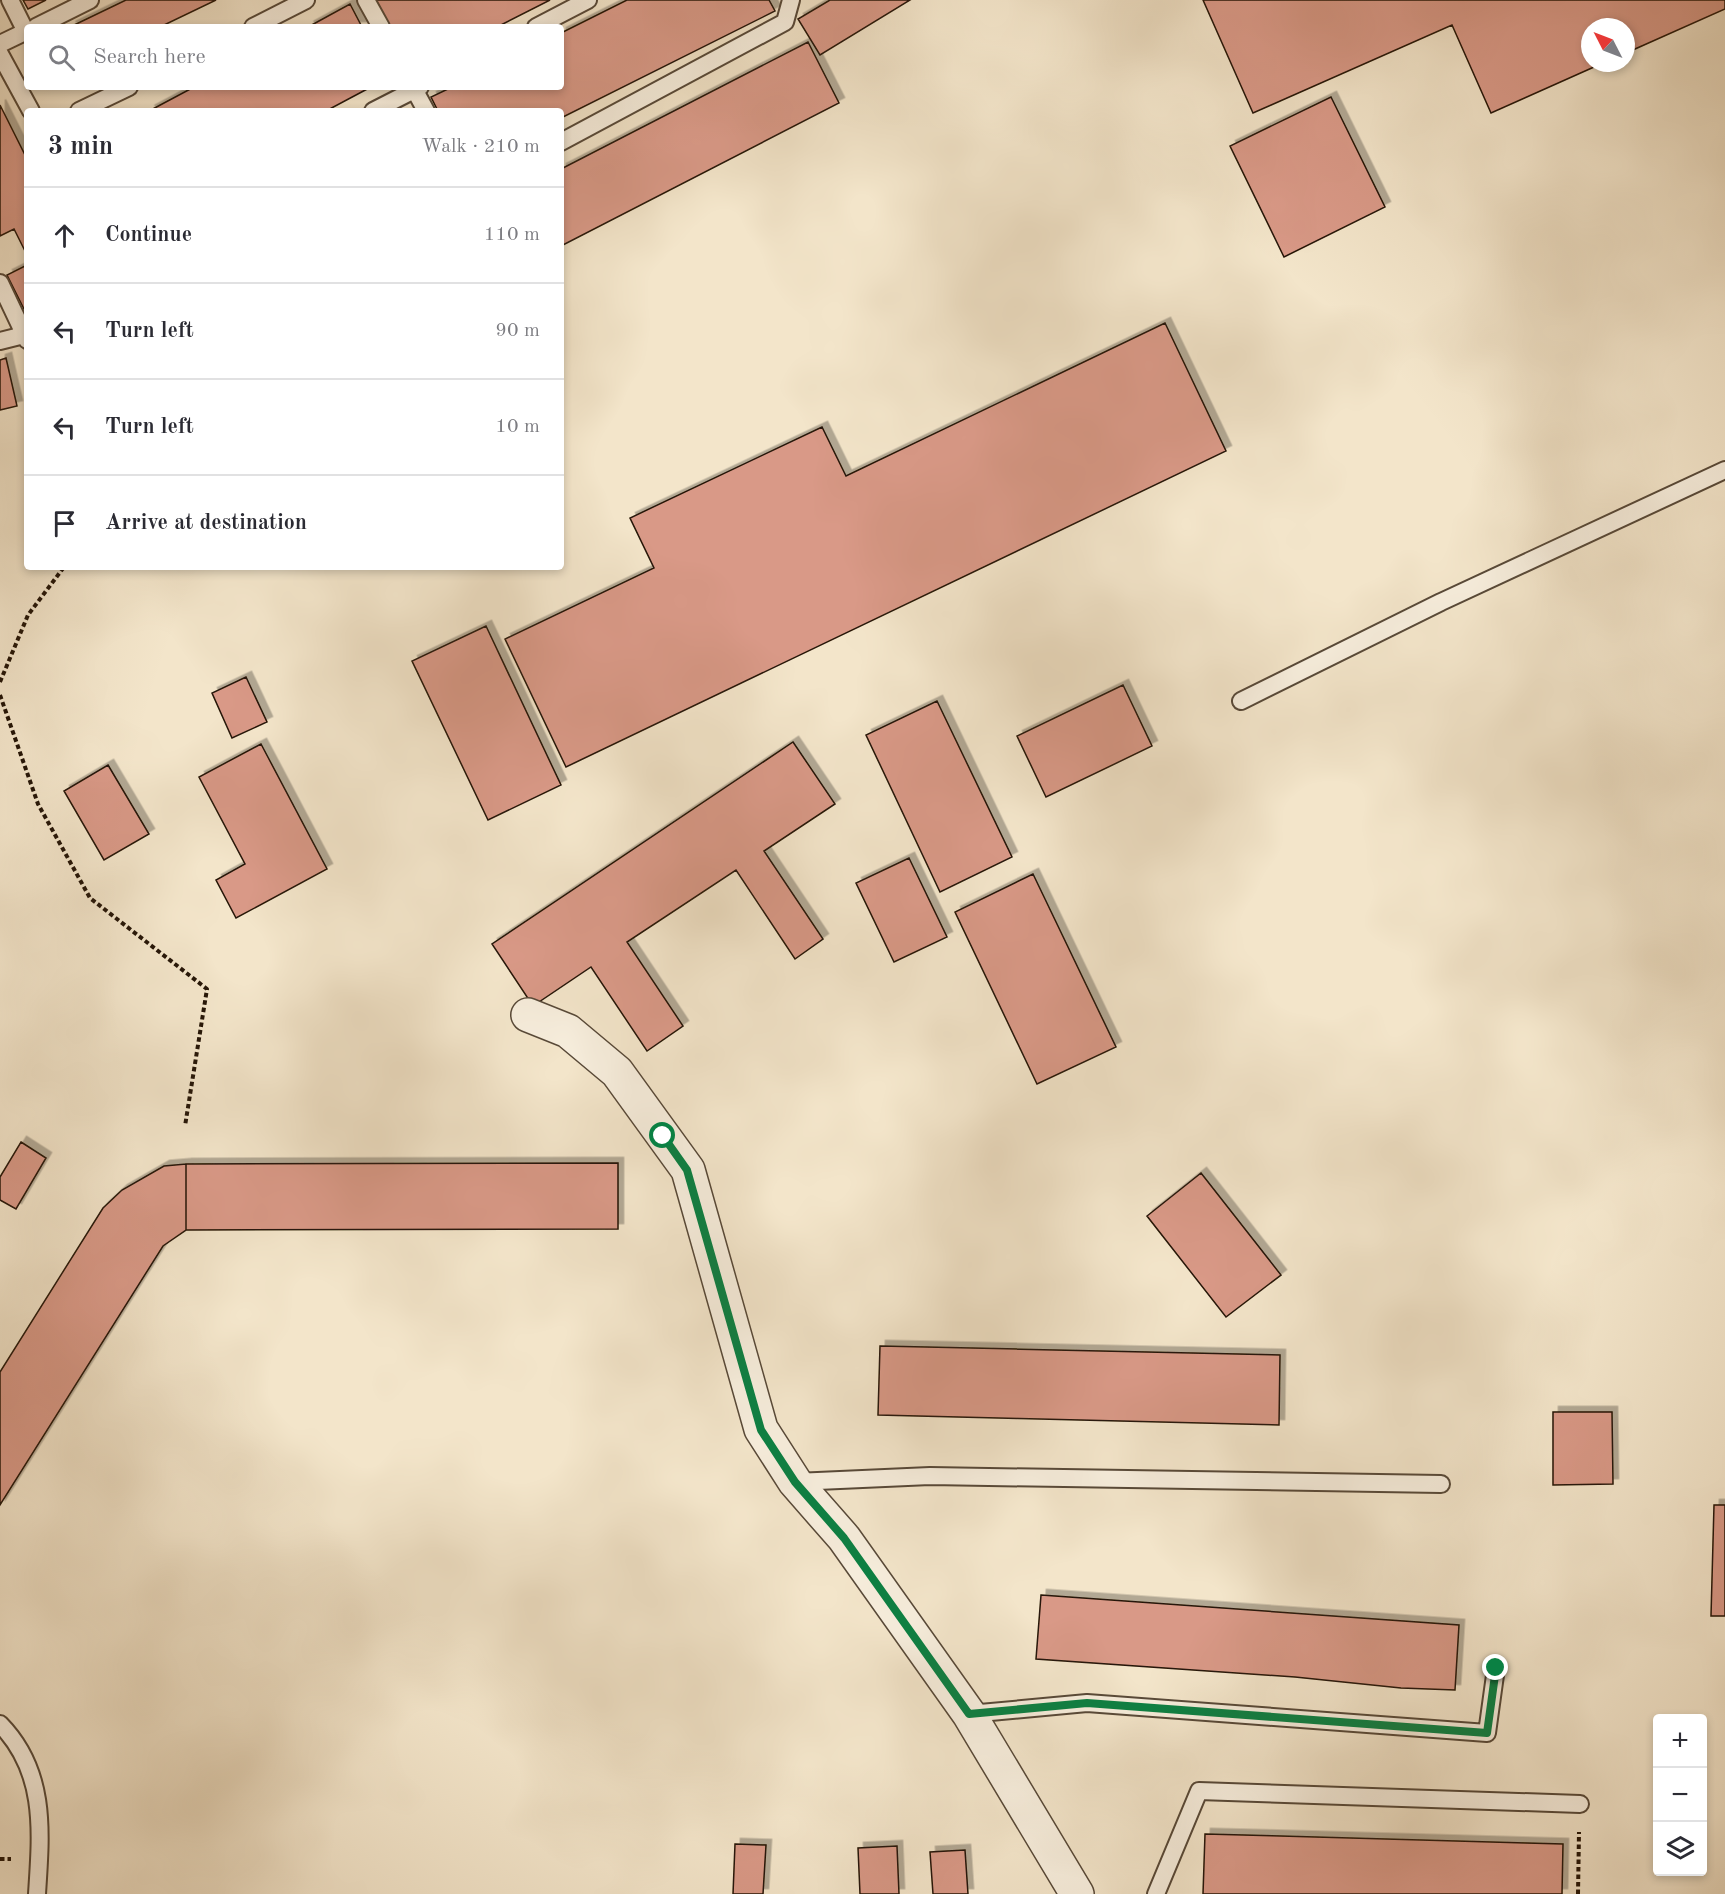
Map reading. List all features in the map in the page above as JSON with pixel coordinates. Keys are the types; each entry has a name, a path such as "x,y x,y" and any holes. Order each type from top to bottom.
{"street":[{"path":"528,1016 568,1031 617,1072 687,1170 761,1430 795,1482 844,1538 969,1714 1077,1894"}],"lane":[{"path":"10,0 25,24"},
{"path":"41,24 90,0"},
{"path":"260,24 306,0"},
{"path":"366,0 379,24"},
{"path":"542,24 588,0"},
{"path":"564,140 785,22 791,0"},
{"path":"0,44 24,32"},
{"path":"0,54 29,108"},
{"path":"85,108 123,90"},
{"path":"379,108 412,90"},
{"path":"417,90 425,108"},
{"path":"0,283 24,334"},
{"path":"0,341 24,338"},
{"path":"1241,701 1442,602 1725,470"},
{"path":"795,1482 930,1476 1441,1484"},
{"path":"969,1714 1087,1703 1487,1733 1496,1668"},
{"path":"0,1724 20,1749 33,1775 38,1802 37,1894"},
{"path":"1156,1894 1199,1791 1580,1804"}],"path":[{"path":"0,682 28,615 62,570"},
{"path":"0,695 38,804 90,898 207,989 185,1126"},
{"path":"1578,1894 1580,1804"}],"building":[{"path":"23,0 46,0 28,9"},
{"path":"126,0 216,0 166,24 76,24"},
{"path":"376,0 550,0 503,24 388,24"},
{"path":"627,0 769,0 775,11 564,116 564,108 436,108 431,97 446,90 564,90 564,32"},
{"path":"830,0 910,0 820,55 798,19"},
{"path":"1203,0 1725,0 1725,9 1635,49 1635,18 1581,18 1581,72 1583,72 1491,113 1452,25 1253,113"},
{"path":"350,4 360,24 313,24"},
{"path":"808,42 839,103 564,244 564,167"},
{"path":"188,90 365,90 332,108 155,108"},
{"path":"1331,97 1385,207 1284,257 1230,146"},
{"path":"0,105 24,153 24,249 14,229 0,236"},
{"path":"24,266 24,309 7,275"},
{"path":"1165,323 1226,451 566,767 505,639 654,568 630,518 822,427 846,476"},
{"path":"6,358 17,406 0,410 0,360"},
{"path":"486,626 561,785 488,820 412,661"},
{"path":"246,677 267,722 232,738 212,693"},
{"path":"1123,685 1152,746 1046,797 1017,736"},
{"path":"937,701 1012,857 940,892 866,735"},
{"path":"793,742 835,804 764,851 823,939 795,959 736,870 627,942 683,1026 647,1051 591,967 533,1006 492,944"},
{"path":"261,744 327,869 236,918 216,880 245,864 199,777"},
{"path":"108,765 149,834 104,860 64,791"},
{"path":"909,858 947,937 894,962 856,883"},
{"path":"1033,874 1116,1047 1037,1084 955,912"},
{"path":"21,1142 46,1158 16,1209 0,1200 0,1177"},
{"path":"618,1163 618,1229 186,1230 186,1164"},
{"path":"186,1164 186,1230 163,1246 0,1505 0,1372 103,1208 122,1190 164,1166"},
{"path":"1201,1173 1281,1275 1226,1317 1147,1216"},
{"path":"880,1346 1280,1355 1279,1425 878,1415"},
{"path":"1553,1412 1612,1412 1613,1484 1553,1485"},
{"path":"1714,1505 1725,1505 1725,1616 1711,1616"},
{"path":"1041,1595 1459,1625 1455,1690 1401,1688 1295,1677 1036,1659"},
{"path":"1205,1834 1563,1844 1562,1894 1203,1894"},
{"path":"735,1844 766,1845 763,1894 733,1894"},
{"path":"897,1846 899,1894 860,1894 858,1848"},
{"path":"965,1850 968,1894 933,1894 930,1852"}],"route":[{"path":"663,1136 687,1170 761,1430 795,1482 844,1538 969,1714 1087,1703 1487,1733 1496,1668"}]}
